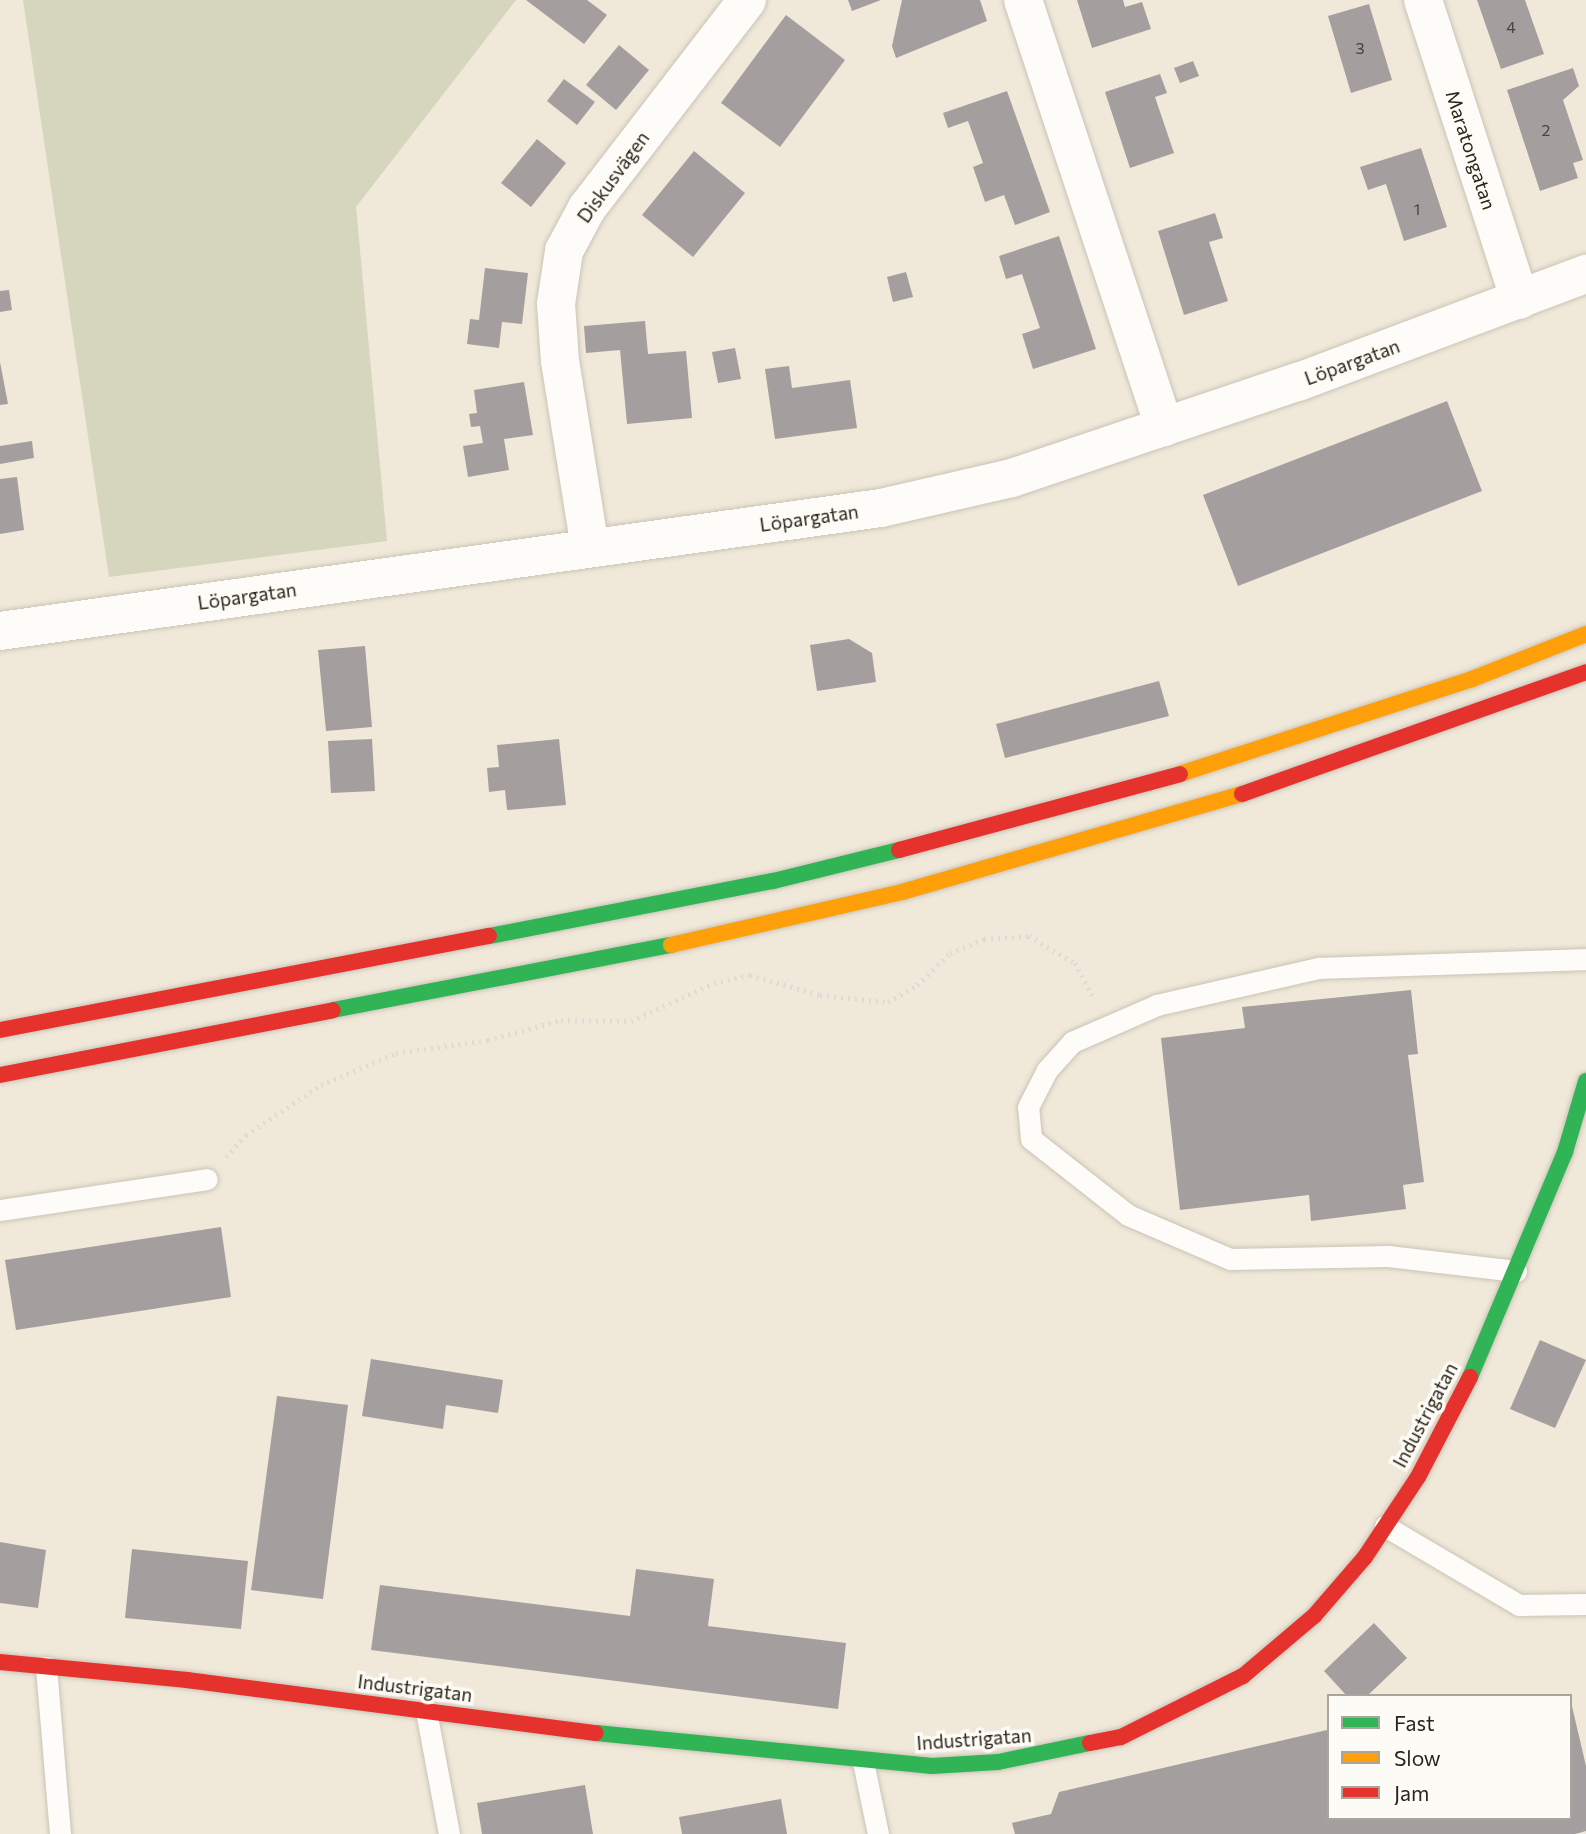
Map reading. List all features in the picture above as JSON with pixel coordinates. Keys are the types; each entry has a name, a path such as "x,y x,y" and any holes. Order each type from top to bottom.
{"main road":[{"path":"0,1030 773,881 1180,774 1472,679 1586,634"},
{"path":"0,1075 678,943 902,892 1247,793 1586,672"},
{"name":"Industrigatan","path":"0,1662 863,1762 932,1766 998,1762 1121,1737 1166,1717 1243,1676 1314,1616 1385,1527 1418,1477 1477,1363 1565,1152 1586,1081"}],"street":[{"name":"Diskusvägen","path":"590,548 560,361 556,304 564,251 587,208 747,0"},
{"path":"1023,0 1164,427"},
{"name":"Maratongatan","path":"1423,0 1520,300"},
{"name":"Löpargatan","path":"0,632 881,508 1012,478 1164,427 1586,274"}],"lane":[{"path":"1516,1271 1388,1256 1230,1259 1128,1215 1031,1139 1028,1107 1047,1070 1072,1042 1157,1005 1319,968 1586,959"},
{"path":"0,1210 207,1179"},
{"path":"1385,1527 1520,1605 1586,1604"},
{"path":"46,1667 60,1834"},
{"path":"426,1711 449,1834"},
{"path":"863,1762 877,1834"}],"path":[{"path":"207,1179 246,1135 283,1109 321,1085 396,1053 488,1040 561,1020 631,1021 714,983 750,975 820,995 887,1002 917,985 950,953 984,939 1029,936 1075,963 1109,1026"}],"green space":[{"path":"23,0 516,0 356,207 387,541 109,577"}],"building":[{"path":"526,0 587,0 607,15 584,44"},
{"path":"848,0 881,0 852,11"},
{"path":"902,0 980,0 987,21 896,58 892,46"},
{"path":"1077,0 1123,0 1125,7 1142,2 1151,29 1092,48"},
{"path":"1477,0 1525,0 1544,54 1501,69"},
{"path":"1369,4 1392,80 1351,93 1328,16"},
{"path":"786,15 845,60 780,147 721,103"},
{"path":"619,45 649,70 616,110 586,85"},
{"path":"1193,61 1199,76 1180,83 1174,68"},
{"path":"1573,68 1579,86 1563,100 1583,160 1573,163 1578,178 1540,191 1507,90"},
{"path":"1160,74 1167,93 1155,97 1174,153 1130,168 1105,92"},
{"path":"564,79 595,102 577,125 547,101"},
{"path":"1007,91 1050,212 1015,225 1004,195 985,202 973,167 983,163 968,121 948,128 943,113"},
{"path":"537,139 566,163 531,207 501,183"},
{"path":"1421,148 1447,227 1404,241 1386,184 1368,190 1360,167"},
{"path":"694,151 745,193 693,257 642,215"},
{"path":"1215,213 1223,238 1209,242 1228,301 1184,315 1158,231"},
{"path":"1059,236 1096,349 1033,369 1022,334 1040,328 1022,274 1006,279 999,256"},
{"path":"485,268 528,273 522,324 502,322 499,348 467,344 470,319 479,320"},
{"path":"906,272 913,297 893,302 887,277"},
{"path":"9,290 12,310 0,312 0,291"},
{"path":"645,321 648,354 686,351 692,418 627,424 620,350 586,353 584,326"},
{"path":"735,348 741,379 718,383 712,352"},
{"path":"0,362 8,404 0,405"},
{"path":"789,366 792,388 850,380 857,428 775,439 765,369"},
{"path":"524,382 533,435 504,439 509,470 468,477 463,446 483,443 480,426 471,427 469,414 477,413 474,390"},
{"path":"1447,401 1482,491 1238,586 1203,495"},
{"path":"32,441 34,458 0,464 0,446"},
{"path":"17,477 24,530 0,534 0,479"},
{"path":"849,639 872,653 876,682 817,691 810,645"},
{"path":"365,646 372,727 326,731 318,650"},
{"path":"1159,681 1169,716 1005,758 996,724"},
{"path":"372,739 375,791 331,793 328,741"},
{"path":"559,739 566,805 507,810 505,790 489,792 487,768 499,767 497,745"},
{"path":"1411,990 1418,1054 1408,1055 1424,1182 1403,1185 1406,1209 1311,1221 1309,1195 1180,1210 1161,1038 1245,1028 1242,1007"},
{"path":"221,1227 231,1297 16,1330 5,1260"},
{"path":"1540,1340 1586,1360 1555,1428 1510,1409"},
{"path":"371,1359 503,1380 498,1413 446,1405 443,1429 362,1416"},
{"path":"277,1396 348,1405 323,1599 251,1590"},
{"path":"0,1542 46,1550 38,1608 0,1603"},
{"path":"132,1549 248,1561 241,1629 125,1618"},
{"path":"636,1569 714,1579 708,1626 846,1643 838,1709 371,1650 380,1585 630,1616"},
{"path":"1374,1623 1407,1658 1369,1694 1345,1694 1324,1671"},
{"path":"1572,1706 1586,1766 1586,1831 1575,1834 1015,1834 1012,1823 1051,1814 1059,1792 1327,1730 1327,1820 1572,1820"},
{"path":"585,1785 593,1834 482,1834 477,1803"},
{"path":"781,1799 787,1834 682,1834 679,1817"}],"traffic: fast":[{"path":"489,936 773,881 899,850"},
{"path":"333,1010 671,945"},
{"path":"1470,1377 1565,1152 1586,1081"},
{"path":"596,1733 932,1766 998,1762 1090,1743"}],"traffic: slow":[{"path":"1180,774 1472,679 1586,634"},
{"path":"671,945 902,892 1242,794"}],"traffic: jam":[{"path":"1242,794 1586,672"},
{"path":"899,850 1180,774"},
{"path":"0,1030 489,936"},
{"path":"0,1075 333,1010"},
{"path":"1090,1743 1121,1737 1243,1676 1314,1616 1365,1557 1418,1477 1470,1377"},
{"path":"0,1662 187,1680 596,1733"}]}
